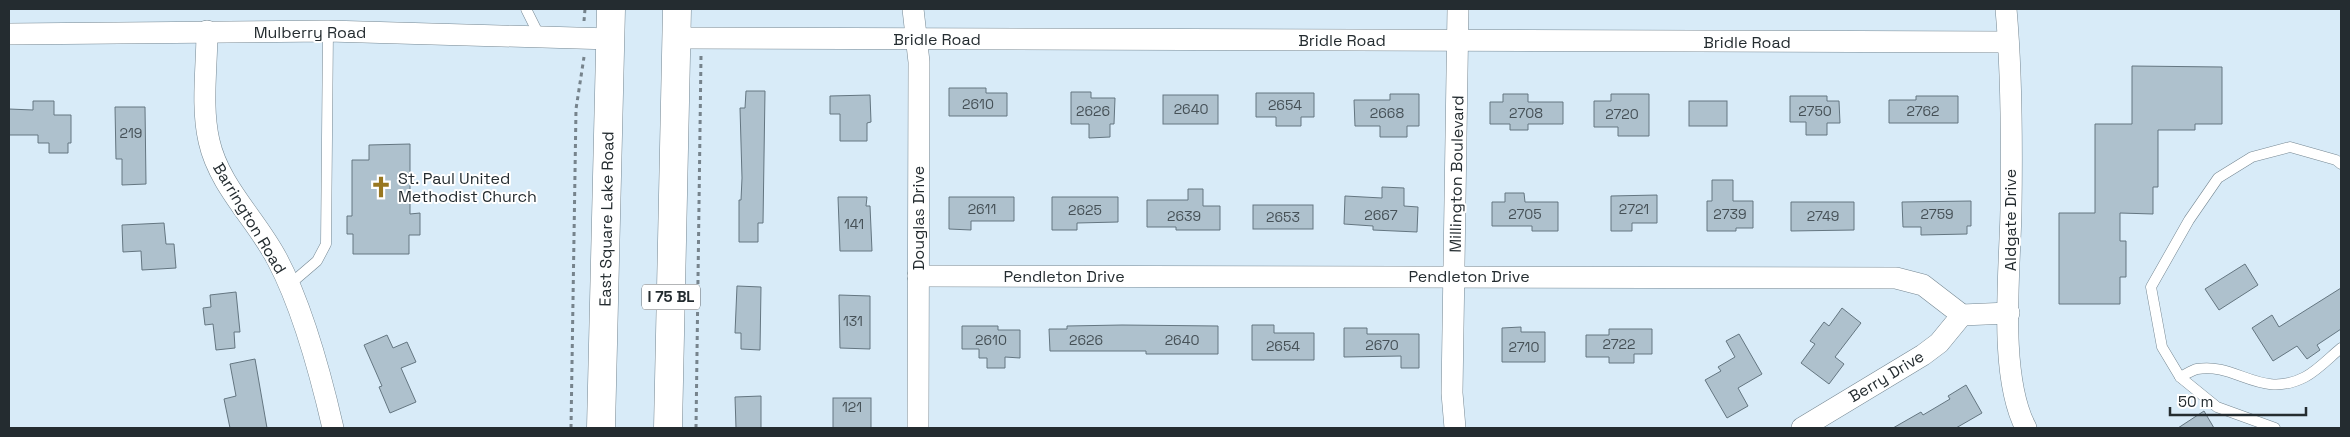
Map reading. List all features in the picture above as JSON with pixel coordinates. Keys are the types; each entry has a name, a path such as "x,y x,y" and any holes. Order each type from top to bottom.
{"highway":[{"name":"East Square Lake Road","path":"601,428 612,9"},
{"name":"I 75 BL","path":"668,428 677,9"}],"street":[{"name":"Douglas Drive","path":"913,9 919,62 918,428"},
{"name":"Millington Boulevard","path":"1455,428 1452,393 1458,9"},
{"name":"Aldgate Drive","path":"2006,9 2011,207 2009,355 2016,406 2026,428"},
{"name":"Barrington Road","path":"207,31 206,126 214,156 228,185 276,257 290,285 333,428"},
{"name":"Mulberry Road","path":"9,34 328,31 611,39"},
{"name":"Bridle Road","path":"676,38 2008,42"},
{"name":"Pendleton Drive","path":"918,276 1896,278 1923,285 1962,315"},
{"path":"1962,315 2009,313"},
{"name":"Berry Drive","path":"1802,428 1923,355 1939,343 1962,315"}],"lane":[{"path":"526,9 540,36"},
{"path":"290,285 317,261 326,244 328,31"},
{"path":"2276,428 2218,407 2180,377 2162,347 2151,287 2189,220 2218,178 2252,157 2290,147 2336,160 2341,164"},
{"path":"2180,377 2196,369 2210,369 2232,374 2260,384 2281,385 2307,377 2341,348"}],"path":[{"path":"584,17 585,9"},
{"path":"696,428 701,57"},
{"path":"571,428 576,109 584,61"}],"building":[{"path":"2132,66 2222,67 2222,124 2195,124 2195,130 2158,130 2158,187 2153,187 2153,214 2120,213 2120,241 2126,241 2126,277 2120,277 2120,304 2059,304 2059,213 2095,213 2095,124 2132,124"},
{"path":"949,88 986,88 986,93 1007,93 1007,116 949,116"},
{"path":"746,91 765,91 763,223 758,223 758,242 739,242 739,200 741,200 742,178 740,108 745,108"},
{"path":"1071,92 1091,92 1091,98 1115,98 1114,124 1110,124 1110,137 1089,138 1089,124 1071,124"},
{"path":"1256,93 1314,93 1314,117 1301,117 1301,126 1276,126 1276,117 1256,117"},
{"path":"1390,94 1419,94 1419,126 1407,126 1407,137 1380,137 1380,126 1355,126 1354,100 1390,100"},
{"path":"1503,94 1528,94 1528,102 1563,102 1563,124 1528,124 1528,130 1510,130 1510,124 1490,124 1490,102 1503,102"},
{"path":"1611,94 1649,94 1649,136 1618,136 1618,127 1594,127 1594,101 1611,101"},
{"path":"870,95 871,122 867,123 867,141 840,141 840,114 830,114 830,96"},
{"path":"1163,95 1218,95 1218,124 1163,124"},
{"path":"1790,96 1827,96 1827,101 1839,101 1840,123 1827,123 1827,135 1806,135 1806,122 1790,122"},
{"path":"1916,96 1958,96 1958,123 1889,123 1889,100 1916,100"},
{"path":"33,101 54,101 54,115 71,115 71,143 68,143 68,153 49,153 49,143 38,143 38,135 9,135 9,109 33,110"},
{"path":"1689,101 1727,101 1727,126 1689,126"},
{"path":"115,107 145,107 146,184 122,185 122,159 116,159"},
{"name":"St. Paul United Methodist Church","path":"410,144 410,214 420,213 420,235 409,235 409,254 353,254 353,234 347,234 347,216 352,216 352,160 369,160 369,145"},
{"path":"1712,180 1733,180 1733,201 1753,201 1753,228 1736,228 1736,231 1707,231 1707,201 1712,201"},
{"path":"1382,187 1404,188 1404,206 1418,207 1417,232 1373,230 1373,226 1344,224 1345,196 1382,198"},
{"path":"1188,189 1203,189 1203,206 1220,206 1220,230 1176,230 1176,227 1147,227 1147,200 1188,200"},
{"path":"1505,193 1524,193 1525,202 1558,202 1558,231 1532,231 1532,226 1492,226 1492,202 1505,202"},
{"path":"1657,195 1657,223 1632,223 1632,231 1611,231 1611,196"},
{"path":"838,197 867,197 866,206 870,206 872,251 840,251"},
{"path":"949,197 1014,197 1014,221 971,221 971,230 949,229"},
{"path":"1052,197 1118,197 1118,222 1077,223 1077,230 1052,230"},
{"path":"1971,201 1971,226 1967,226 1967,234 1921,235 1921,227 1903,227 1902,202"},
{"path":"1791,202 1854,202 1854,230 1791,231"},
{"path":"1253,205 1313,205 1313,229 1253,229"},
{"path":"164,223 166,244 174,244 176,268 142,270 141,251 123,252 122,225"},
{"path":"2245,264 2258,285 2219,310 2205,289"},
{"path":"737,286 761,287 760,350 741,349 741,333 735,333"},
{"path":"2341,288 2341,329 2317,345 2320,350 2307,359 2297,346 2273,361 2252,328 2272,315 2279,327"},
{"path":"236,292 240,332 234,332 235,348 216,350 213,324 205,325 203,308 211,307 210,295"},
{"path":"839,295 870,296 870,349 840,348"},
{"path":"1842,308 1861,323 1835,357 1844,364 1829,384 1801,363 1815,344 1810,341 1824,322 1829,326"},
{"path":"1252,325 1274,325 1274,333 1314,333 1314,360 1252,360"},
{"path":"962,326 998,326 998,330 1020,330 1020,358 1005,357 1005,368 987,368 987,358 979,358 979,349 962,349"},
{"path":"1067,326 1218,326 1218,354 1146,354 1146,351 1050,351 1049,329 1067,329"},
{"path":"1521,327 1521,332 1545,332 1545,362 1502,362 1502,328"},
{"path":"1344,328 1367,328 1367,334 1419,334 1419,368 1401,368 1401,356 1344,357"},
{"path":"1609,329 1652,329 1652,354 1634,354 1634,363 1609,363 1609,357 1586,357 1586,335 1609,335"},
{"path":"1739,334 1762,374 1738,388 1748,406 1727,418 1705,380 1721,371 1718,367 1735,357 1726,341"},
{"path":"387,335 393,348 407,342 416,362 401,368 416,402 390,413 379,387 382,386 364,345"},
{"path":"255,359 267,428 230,428 224,399 236,396 230,364"},
{"path":"1966,385 1982,413 1956,428 1893,428 1921,412 1923,415 1950,399 1948,396"},
{"path":"761,396 761,428 736,428 735,397"},
{"path":"833,398 871,398 871,428 833,428"},
{"path":"2204,411 2214,428 2178,428"}],"place":[{"name":"St. Paul United Methodist Church","path":"381,187"}]}
